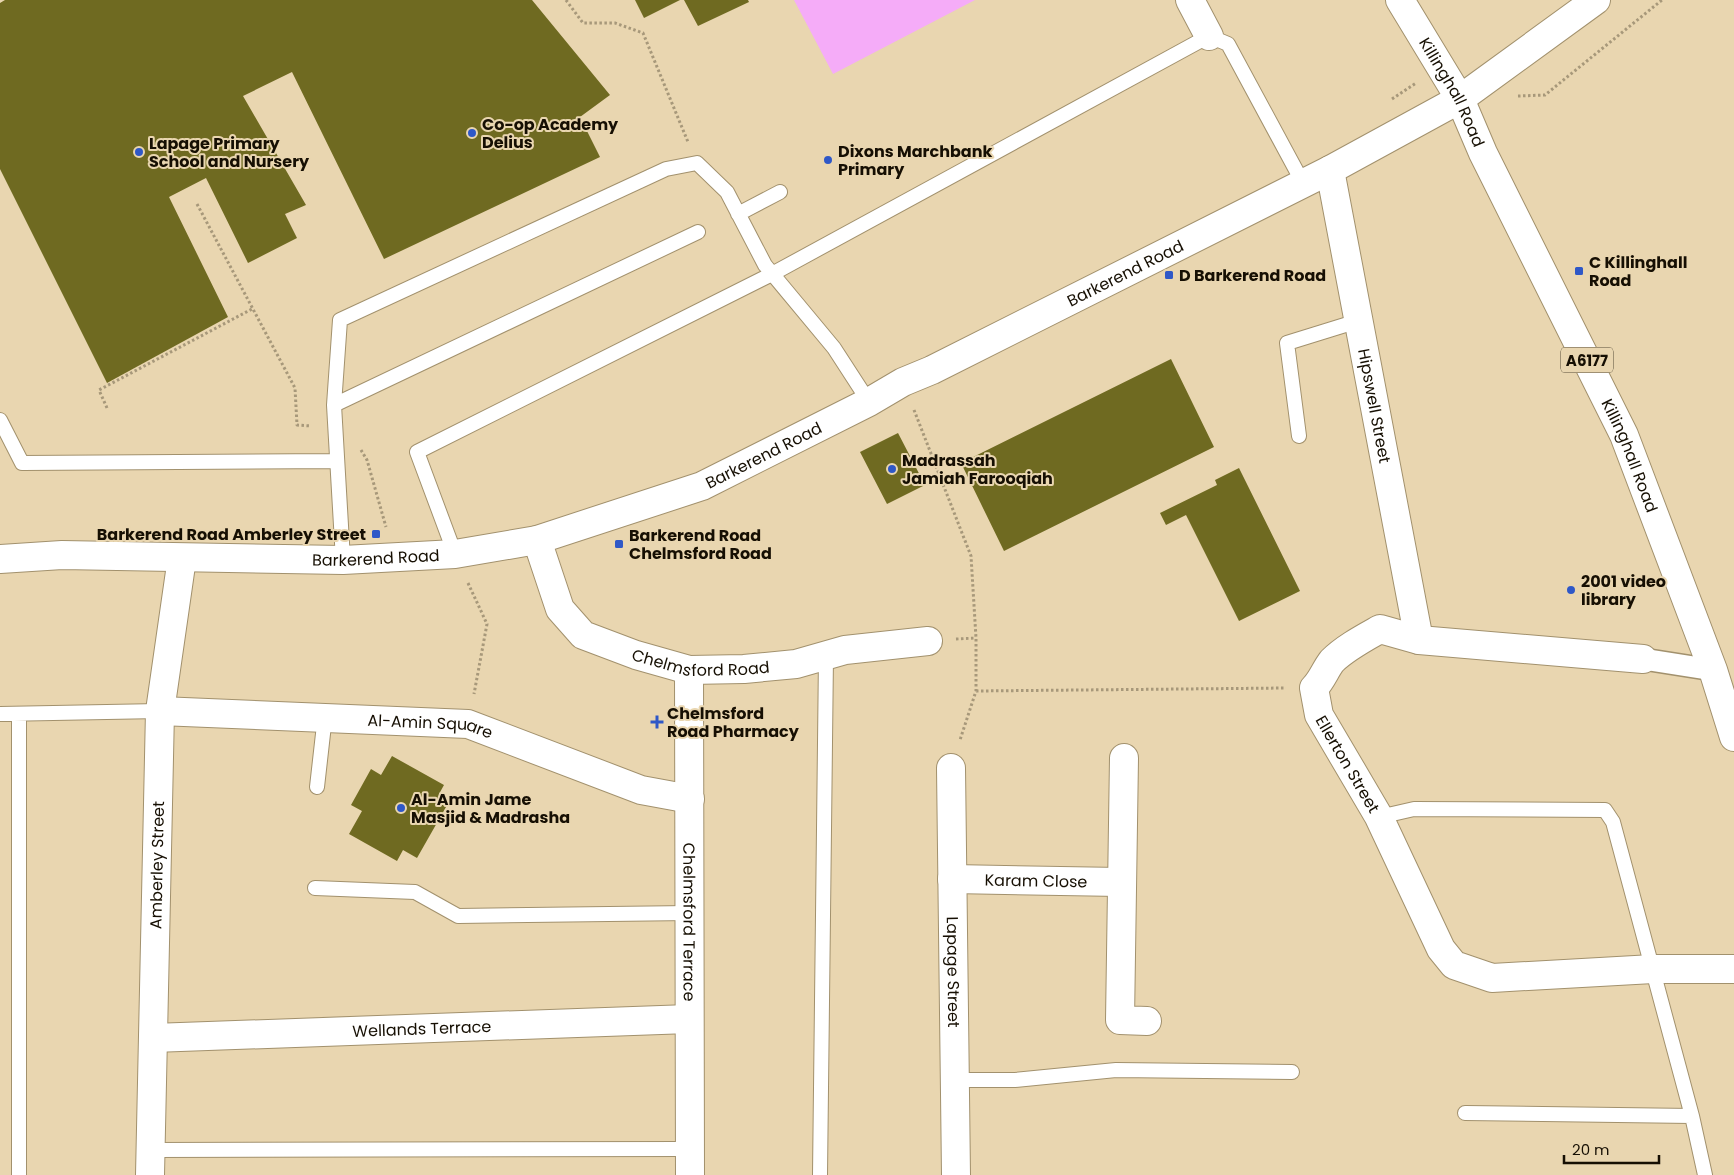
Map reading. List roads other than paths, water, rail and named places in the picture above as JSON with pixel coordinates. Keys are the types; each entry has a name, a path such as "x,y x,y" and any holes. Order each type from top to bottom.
{"main road":[{"path":"1190,0 1209,36"},
{"name":"Killinghall Road","path":"1400,0 1460,99 1483,153 1624,435 1713,670 1734,738"},
{"name":"Barkerend Road","path":"0,559 62,556 343,560 455,554 538,540 702,486 869,402 903,382 932,370 1330,170 1460,99 1596,0"},
{"name":"Hipswell Street","path":"1330,170 1419,640"},
{"name":"Chelmsford Road","path":"538,540 560,609 583,635 636,655 690,670 744,669 796,664 845,650 928,641"},
{"name":"Amberley Street","path":"150,1163 160,710 182,558"},
{"name":"Ellerton Street","path":"1419,640 1380,629 1354,644 1332,662 1321,681 1314,688 1319,715 1379,817 1441,949 1454,965 1492,978 1653,969 1734,969"},
{"path":"1419,640 1643,659"},
{"name":"Chelmsford Terrace","path":"690,670 690,1162"},
{"name":"Al-Amin Square","path":"160,710 468,724 641,790 690,799"},
{"path":"1124,758 1120,882 1120,1020 1147,1021"},
{"name":"Lapage Street","path":"950,768 956,1175"},
{"name":"Karam Close","path":"952,879 1120,882"},
{"name":"Wellands Terrace","path":"153,1038 689,1019"}],"street":[{"path":"1643,659 1713,670"}],"lane":[{"path":"455,554 417,452 769,270 1209,36 1228,44 1303,183"},
{"path":"343,560 334,405 340,320 666,169 697,163 727,192 769,270 834,348 869,402"},
{"path":"738,214 780,192"},
{"path":"334,405 698,232"},
{"path":"1299,436 1287,343 1358,321"},
{"path":"0,420 22,463 337,461"},
{"path":"820,1175 826,656"},
{"path":"0,714 160,710"},
{"path":"19,714 19,1175"},
{"path":"317,787 325,716"},
{"path":"1379,817 1414,809 1605,810 1613,822 1692,1116 1705,1175"},
{"path":"315,888 416,892 458,916 690,913"},
{"path":"955,1080 1015,1080 1116,1070 1292,1072"},
{"path":"1465,1113 1692,1116"},
{"path":"150,1163 690,1162"}],"place":[{"name":"Co-op Academy Delius","path":"472,133"},
{"name":"Lapage Primary School and Nursery","path":"139,152"},
{"name":"Dixons Marchbank Primary","path":"828,160"},
{"name":"C Killinghall Road","path":"1579,271"},
{"name":"D Barkerend Road","path":"1169,275"},
{"name":"Madrassah Jamiah Farooqiah","path":"892,469"},
{"name":"Barkerend Road Amberley Street","path":"376,534"},
{"name":"Barkerend Road Chelmsford Road","path":"619,544"},
{"name":"2001 video library","path":"1571,590"},
{"name":"Chelmsford Road Pharmacy","path":"657,722"},
{"name":"Al-Amin Jame Masjid & Madrasha","path":"401,808"}]}
